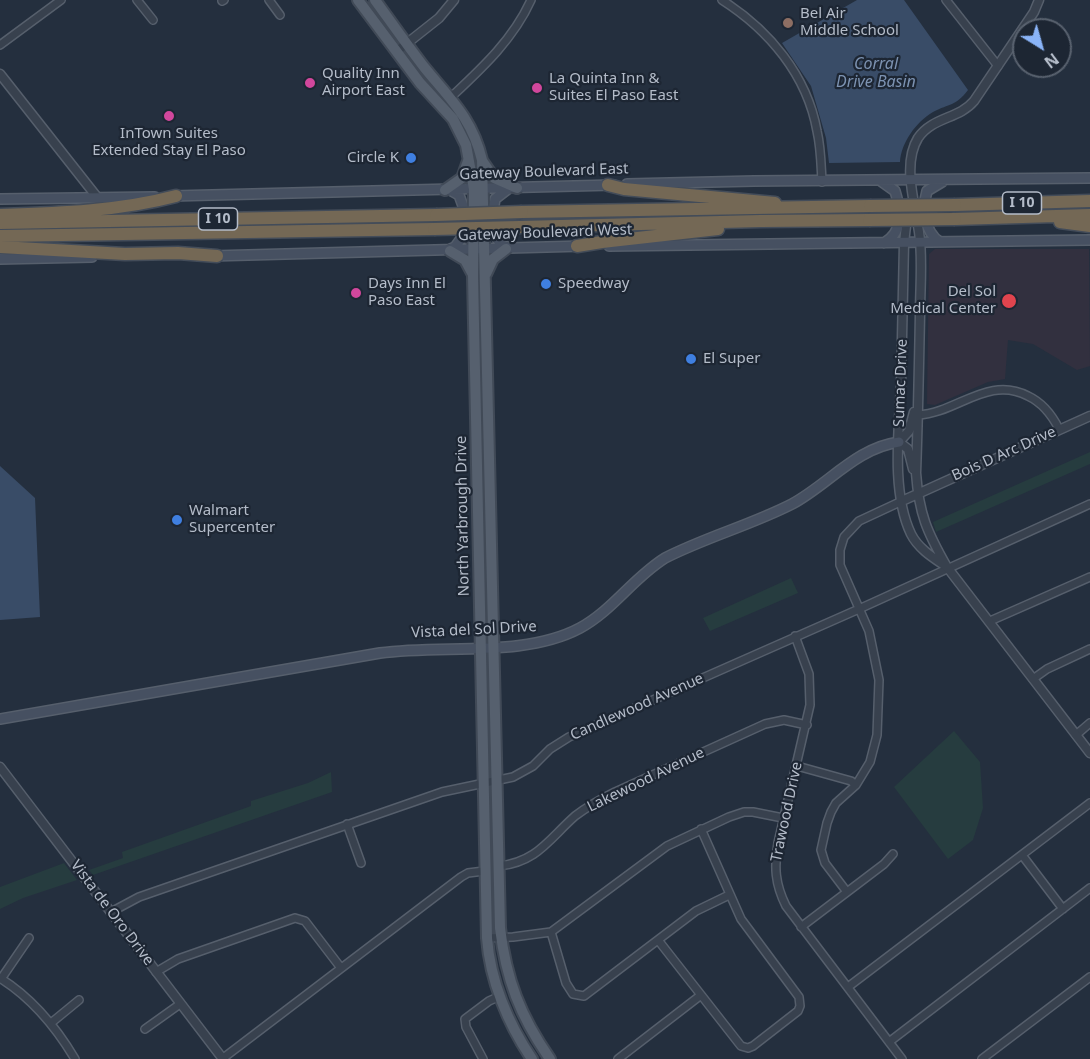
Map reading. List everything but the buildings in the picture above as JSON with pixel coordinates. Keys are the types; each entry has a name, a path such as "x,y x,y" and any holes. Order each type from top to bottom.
{"highway":[{"path":"608,185 624,189 766,201 806,208"},
{"path":"0,215 104,209 151,203 176,196"},
{"name":"I 10","path":"0,223 1090,201"},
{"name":"I 10","path":"0,236 1090,215"},
{"path":"1026,217 1090,226"},
{"path":"577,246 631,238 717,230 761,221"},
{"path":"0,247 217,256"}],"main road":[{"name":"North Yarbrough Drive","path":"357,0 420,83 442,105 460,132 479,189"},
{"name":"North Yarbrough Drive","path":"375,0 423,66 451,97 472,129 482,160 478,250 489,430 501,938 506,969 514,996 528,1026 550,1059"},
{"path":"469,155 462,178 447,190 459,195 464,206 463,236 455,247 448,251 465,261 479,277 493,259 508,249 500,244 495,234 494,205 495,199 512,188 494,178 482,160"},
{"name":"Gateway Boulevard East","path":"0,199 608,185 1090,178"},
{"path":"940,242 929,232 927,226 925,197 927,191 933,186 947,180"},
{"path":"880,181 895,191 900,224 897,233 884,243"},
{"name":"Gateway Boulevard West","path":"0,259 448,251 577,246 1090,240"},
{"name":"North Yarbrough Drive","path":"479,277 476,431 487,938 500,996 513,1027 532,1059"},
{"path":"476,431 489,430"},
{"name":"Vista del Sol Drive","path":"0,718 380,653 418,649 519,646 545,641 581,627 608,608 637,579 665,558 791,505 868,451 885,444 899,442"}],"street":[{"path":"0,45 61,0"},
{"path":"137,0 153,20"},
{"path":"269,0 280,15"},
{"path":"396,52 439,18 454,0"},
{"path":"442,105 484,66 508,39 531,0"},
{"path":"722,0 764,33 795,72 814,116 822,182"},
{"path":"946,0 998,66"},
{"path":"912,180 911,160 917,139 933,124 970,106 1034,12 1039,0"},
{"path":"0,74 97,197"},
{"name":"Sumac Drive","path":"912,180 921,242 917,482 919,507 928,535 947,567 1090,753"},
{"name":"Sumac Drive","path":"912,180 904,243 899,442 902,501 909,528 916,543 947,567"},
{"path":"917,482 908,449 899,442 909,431 919,382"},
{"path":"918,415 932,414 993,389 1008,389 1026,394 1035,400 1049,413 1059,429"},
{"name":"Bois D Arc Drive","path":"902,501 1090,416"},
{"path":"847,892 825,864 821,850 831,812 864,774 877,735 880,699 873,646 840,565 839,556 844,537 859,521 902,501"},
{"name":"Candlewood Avenue","path":"111,912 139,897 442,792 521,774 537,763 550,749 569,737 1090,504"},
{"path":"990,621 1090,577"},
{"name":"Trawood Drive","path":"795,636 809,674 810,705 783,818 774,865 776,880 786,906 902,1059"},
{"path":"1033,679 1047,669 1090,649"},
{"name":"Lakewood Avenue","path":"499,866 518,862 535,854 586,808 626,787 765,724 784,720 807,725"},
{"path":"1076,735 1090,723"},
{"path":"797,766 856,784"},
{"name":"Vista de Oro Drive","path":"0,767 223,1059"},
{"path":"848,987 1090,803"},
{"path":"487,938 551,932 654,855 682,837 729,816 744,812 764,813 783,818"},
{"path":"347,824 361,863"},
{"path":"658,940 739,1045 744,1048 753,1046 798,1011 799,997 741,919 701,829"},
{"path":"801,927 884,864 893,854"},
{"path":"1022,855 1063,909"},
{"path":"223,1059 460,877 484,870"},
{"path":"889,1042 1090,888"},
{"path":"551,932 566,983 573,994 584,996 696,911 729,895"},
{"path":"156,972 178,958 295,918 305,921 341,969"},
{"path":"29,938 1,979 30,1001 51,1023 75,1059"},
{"path":"982,1059 1090,977"},
{"path":"618,1059 701,995"},
{"path":"483,1059 466,1027 465,1019 489,1001 500,996"},
{"path":"51,1023 79,1000"},
{"path":"145,1029 180,1004"}],"shaded area":[{"name":"Del Sol Medical Center","path":"935,249 1089,249 1090,366 1077,370 1033,344 1008,340 1005,379 988,382 935,405 927,404 929,254"}],"green space":[{"path":"1090,452 1090,464 936,532 933,522"},
{"path":"791,578 798,593 710,631 703,618"},
{"path":"954,731 980,762 983,808 973,840 948,859 894,787"},
{"path":"331,772 332,792 93,875 89,870 123,858 122,852 251,806 251,801 308,783"},
{"path":"64,863 77,880 23,898 0,909 0,887"}],"water":[{"name":"Corral Drive Basin","path":"857,0 904,0 968,90 956,102 933,112 921,121 906,140 900,162 829,163 826,138 811,86 782,43"},
{"path":"0,466 35,498 40,617 0,620"}],"place":[{"name":"Bel Air Middle School","path":"788,23"},
{"name":"Quality Inn Airport East","path":"310,83"},
{"name":"La Quinta Inn & Suites El Paso East","path":"537,88"},
{"name":"InTown Suites Extended Stay El Paso","path":"169,116"},
{"name":"Circle K","path":"411,158"},
{"name":"Speedway","path":"546,284"},
{"name":"Days Inn El Paso East","path":"356,293"},
{"name":"Del Sol Medical Center","path":"1009,301"},
{"name":"El Super","path":"691,359"},
{"name":"Walmart Supercenter","path":"177,520"}]}
